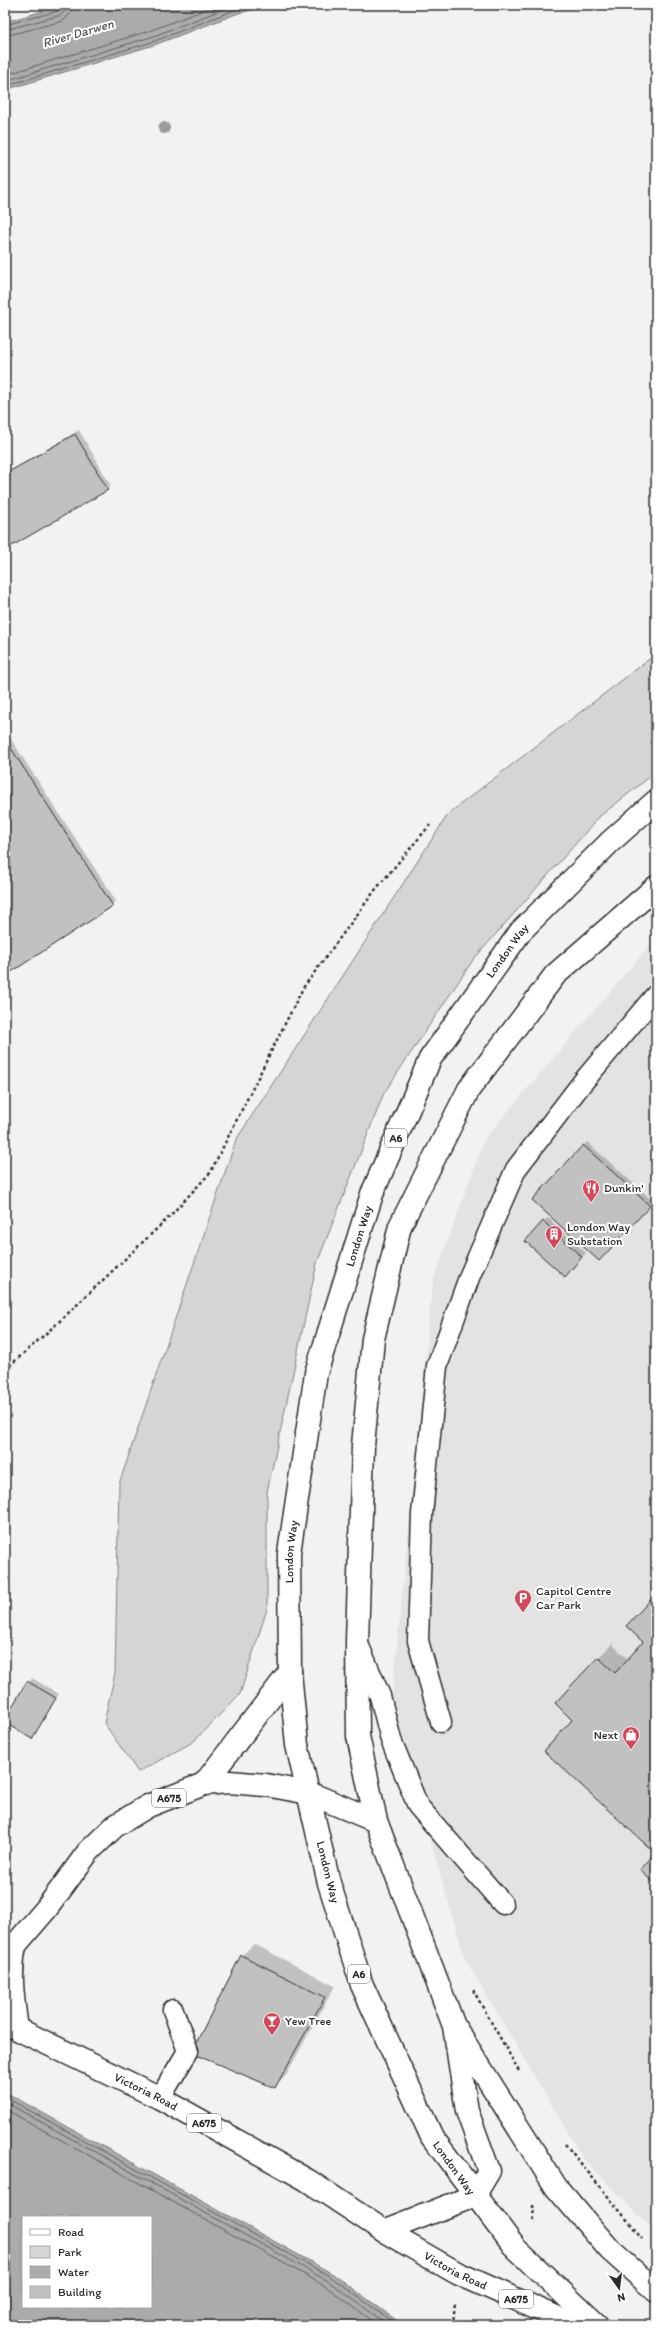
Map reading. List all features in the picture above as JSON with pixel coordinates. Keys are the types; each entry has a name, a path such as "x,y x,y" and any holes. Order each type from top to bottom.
{"main road":[{"name":"London Way","path":"597,2325 516,2248 474,2196 432,2137 362,1985 329,1883 297,1745 290,1672 289,1553 316,1373 372,1194 430,1059 521,931 610,842 656,801"},
{"path":"656,887 555,975 469,1089 400,1226 373,1339 363,1446 357,1642 358,1736 376,1822 454,2026 556,2187 610,2250 656,2291"},
{"path":"204,1784 290,1672"},
{"name":"A675","path":"10,1951 47,1908 88,1852 115,1826 148,1806 204,1784 241,1783 309,1792 376,1822"},
{"path":"10,1951 12,1988 11,2026"},
{"name":"Victoria Road","path":"11,2026 160,2098 306,2180 384,2231 457,2273 574,2325"},
{"path":"384,2231 474,2196 489,2171 467,2111 454,2026"}],"lane":[{"path":"441,1722 418,1641 422,1514 437,1366 470,1275 516,1169 582,1083 656,995"},
{"path":"357,1642 380,1696 390,1740 418,1806 503,1904"},
{"path":"160,2098 188,2051 173,2010"}],"path":[{"path":"5,1370 61,1320 155,1231 210,1173 303,988 376,889 430,824"},
{"path":"470,1985 520,2073"},
{"path":"561,2138 643,2239"}],"shaded area":[{"name":"Capitol Centre Car Park","path":"656,938 656,2233 583,2158 465,1959 391,1707 433,1281 485,1138"}],"green space":[{"path":"656,654 656,772 600,816 473,960 384,1093 317,1263 267,1492 267,1609 240,1694 193,1742 138,1772 104,1723 115,1673 119,1484 236,1140 449,813"}],"water":[{"name":"River Darwen","path":"64,5 273,5 239,13 154,45 5,90 5,22"},
{"path":"5,2092 333,2274 403,2325 5,2325"}],"building":[{"path":"75,434 108,490 5,550 5,474"},
{"path":"5,739 113,906 5,976"},
{"name":"Dunkin'","path":"583,1145 650,1206 599,1261 532,1200"},
{"name":"London Way Substation","path":"543,1221 582,1257 565,1277 525,1241"},
{"path":"656,1594 656,1885 640,1870 655,1853 544,1751 572,1720 555,1703 598,1657 615,1673 643,1642 626,1626"},
{"path":"27,1681 56,1698 32,1739 5,1723 5,1719"},
{"path":"241,1955 325,1997 275,2088 191,2053"}],"place":[{"name":"Dunkin'","path":"591,1203"},
{"name":"London Way Substation","path":"554,1249"},
{"name":"Capitol Centre Car Park","path":"523,1613"},
{"name":"Next","path":"631,1750"},
{"name":"Yew Tree","path":"272,2036"}]}
